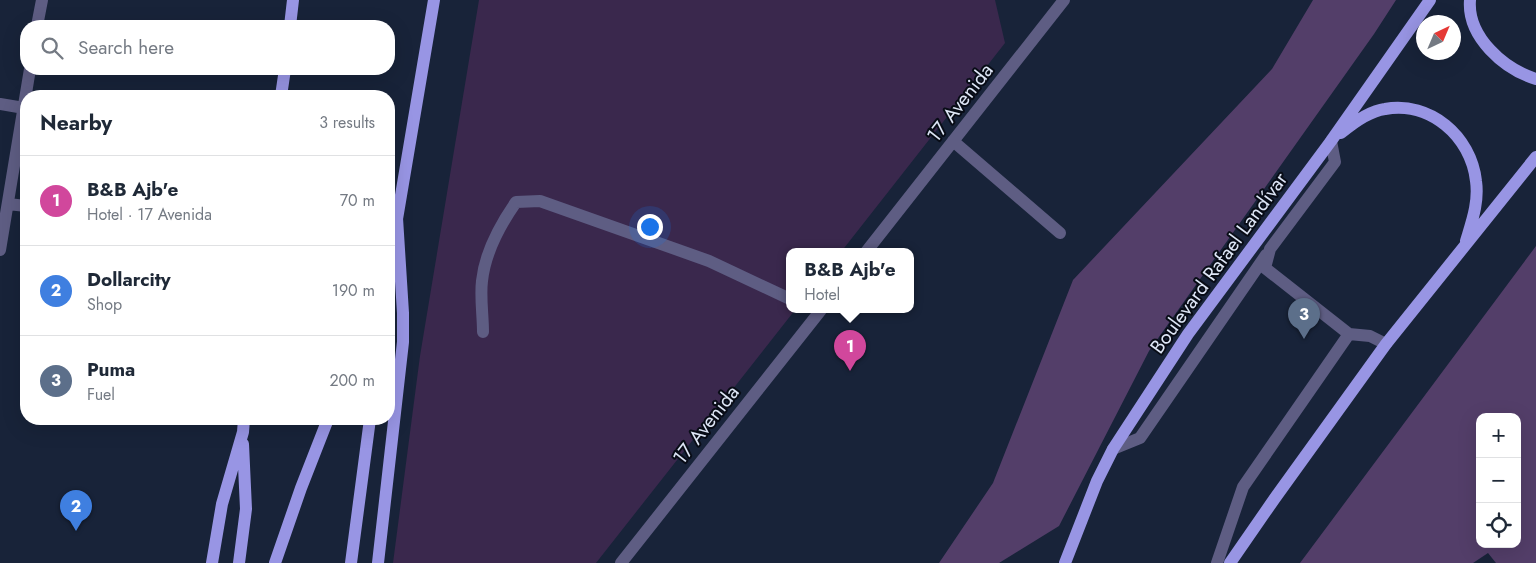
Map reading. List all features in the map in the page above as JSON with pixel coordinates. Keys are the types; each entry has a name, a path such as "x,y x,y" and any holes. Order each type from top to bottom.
{"main road":[{"path":"291,20 293,0"},
{"path":"395,233 434,0"},
{"name":"Boulevard Rafael Landívar","path":"1065,563 1097,482 1113,449 1188,334 1331,141 1430,0"},
{"path":"1470,0 1470,19 1483,41 1500,59 1517,72 1536,79"},
{"path":"281,90 283,75"},
{"path":"1331,141 1352,124 1382,109 1402,107 1420,111 1446,124 1459,138 1471,158 1476,181 1476,205 1464,248"},
{"path":"1230,563 1274,498 1386,344 1536,157"},
{"path":"395,223 397,218"},
{"path":"395,413 403,342 397,218"},
{"path":"212,563 222,504 243,425"},
{"path":"239,563 246,509 243,425"},
{"path":"275,563 326,425"},
{"path":"351,563 369,425"},
{"path":"378,563 394,425"}],"street":[{"path":"38,20 42,0"},
{"name":"17 Avenida","path":"869,248 1064,0"},
{"path":"27,90 29,75"},
{"path":"0,104 20,107"},
{"path":"0,250 20,132"},
{"path":"953,141 1060,233"},
{"path":"1113,449 1140,438 1270,249 1335,162 1331,141"},
{"path":"483,332 482,280 490,248 499,227 516,202 540,200 709,261 786,297"},
{"path":"8,204 20,205"},
{"path":"1270,249 1265,268 1349,334 1370,336 1386,344"},
{"name":"17 Avenida","path":"621,563 818,313"},
{"path":"1217,563 1244,487 1349,334"}],"shaded area":[{"path":"479,0 995,0 1005,43 844,248 786,248 786,313 793,313 596,563 393,563 420,356"},
{"path":"1313,0 1396,0 1374,34 1149,351 1059,526 999,563 939,563 993,483 1073,280 1272,69"},
{"path":"1536,246 1536,563 1496,563 1488,553 1473,563 1300,563"}],"place":[{"name":"Puma","path":"1304,339"},
{"name":"B&B Ajb'e","path":"850,371"},
{"name":"Dollarcity","path":"76,531"}]}
